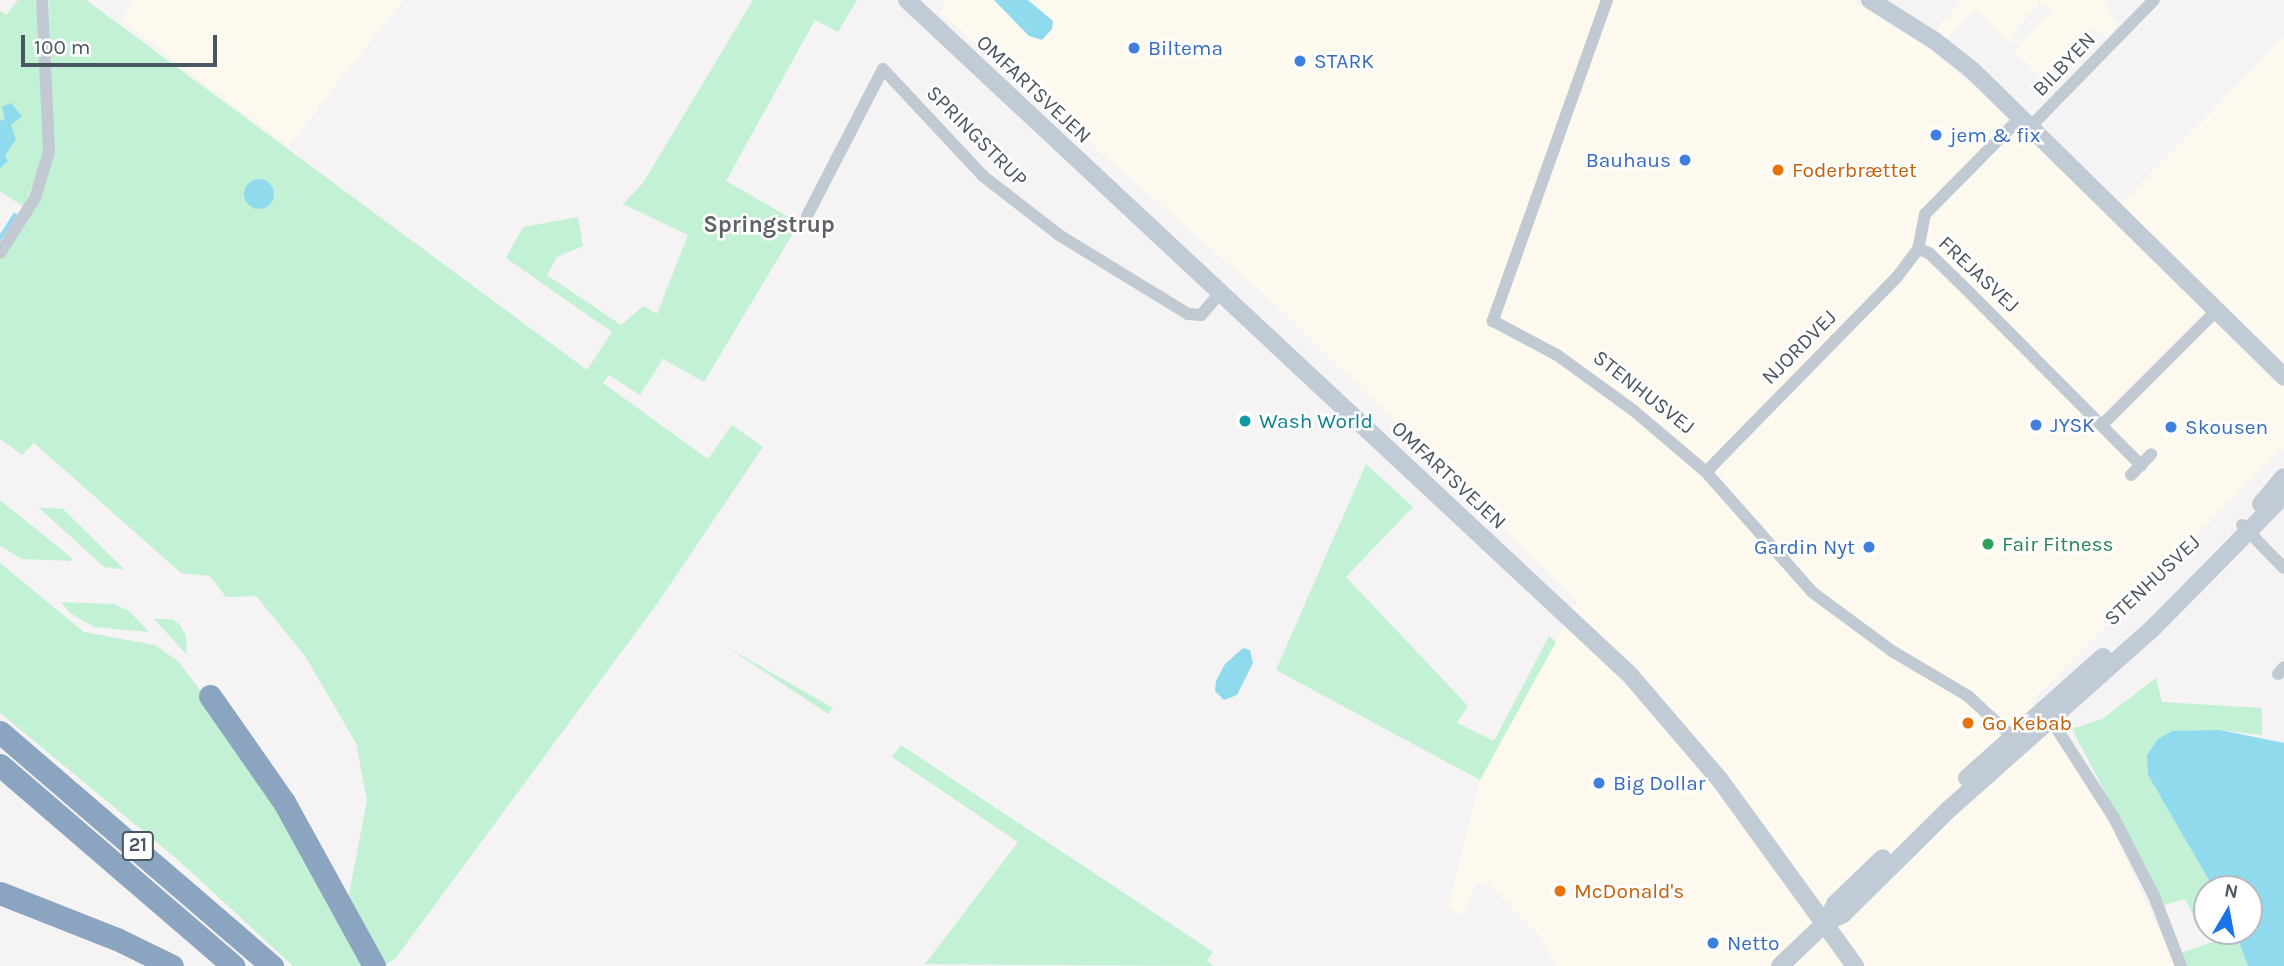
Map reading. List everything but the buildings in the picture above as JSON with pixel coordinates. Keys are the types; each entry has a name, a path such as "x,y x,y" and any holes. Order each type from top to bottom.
{"highway":[{"path":"210,696 284,802 374,966"},
{"name":"21","path":"0,732 272,966"},
{"name":"21","path":"0,765 234,966"},
{"path":"0,893 117,939 172,966"}],"main road":[{"name":"OMFARTSVEJEN","path":"907,0 1630,675 1720,780 1826,922 1855,966"},
{"path":"1870,0 1935,41 2026,121 2284,376"},
{"name":"STENHUSVEJ","path":"2246,529 2284,477"},
{"name":"STENHUSVEJ","path":"1780,966 1826,922 1843,914 2017,741 2284,495"}],"street":[{"path":"0,253 35,198 49,152 42,0"},
{"name":"STENHUSVEJ","path":"1606,0 1493,321 1595,381 1706,471 1821,599 1892,652 1946,680 2017,741"},
{"name":"BILBYEN","path":"2026,121 2154,0"},
{"name":"SPRINGSTRUP","path":"807,216 883,69 984,176 1059,235 1188,314 1200,315 1220,293"},
{"name":"FREJASVEJ","path":"2026,121 1925,214 1918,249 1929,253 2141,465"},
{"name":"NJORDVEJ","path":"1706,471 1918,249"},
{"path":"2102,425 2217,310"},
{"path":"2131,475 2151,454"},
{"path":"2246,529 2284,568"},
{"path":"2048,714 2114,818 2154,896 2181,966"}],"shaded area":[{"path":"134,0 403,0 288,146 120,19"},
{"path":"945,0 1852,0 1926,46 2022,126 2110,215 2284,37 2284,447 2031,702 2102,806 2175,966 1555,966 1541,938 1488,883 1476,883 1463,915 1448,910 1480,780 1577,601 1278,307 941,13"},
{"path":"1962,0 2104,0 2111,10 2108,14 2119,24 2106,38 2094,28 2046,82 2014,52 2052,9 2041,1 2012,34 2019,40 2014,45 1974,9 1947,39 1936,30"}],"green space":[{"path":"18,0 35,0 38,12 45,152 24,207 0,191 0,11 6,15"},
{"path":"49,0 86,0 587,370 612,332 506,258 523,227 578,217 583,246 557,257 547,275 621,325 643,306 657,314 688,235 623,204 643,183 753,0 857,0 838,32 815,20 726,181 799,223 704,382 663,359 640,395 609,375 603,383 708,459 732,425 763,447 659,601 395,959 385,965 349,895 367,800 356,743 305,656 256,596 226,597 210,576 181,573 34,443 22,455 0,439 0,258 52,152"},
{"path":"1366,464 1413,507 1346,577 1468,706 1457,723 1494,741 1549,636 1556,642 1480,780 1276,670"},
{"path":"0,500 72,558 71,561 22,559 0,546"},
{"path":"38,507 63,509 125,570 104,567"},
{"path":"0,563 84,632 155,645 179,662 241,745 369,966 293,966 177,859 0,713"},
{"path":"61,602 114,604 129,611 149,632 94,627 70,613"},
{"path":"154,619 172,619 180,625 186,636 187,655"},
{"path":"727,647 833,708 828,714"},
{"path":"2156,678 2162,702 2262,708 2262,735 2220,730 2148,775 2206,875 2193,875 2193,914 2185,899 2164,905 2072,729 2102,719"},
{"path":"901,745 1213,952 1207,961 1214,966 925,964 1018,842 892,757"},
{"path":"2203,945 2240,945 2248,966 2183,966 2181,953"}],"water":[{"path":"994,0 1028,0 1053,21 1052,29 1042,40 1029,36"},
{"path":"11,103 22,116 11,125 16,139 5,156 8,161 0,168 0,121 5,119 2,107"},
{"path":"259,179 265,180 273,188 273,200 265,208 259,209 253,208 245,200 244,194 245,188 253,180"},
{"path":"1243,648 1250,650 1253,663 1237,695 1224,700 1215,691 1216,681 1225,664"},
{"path":"2220,730 2284,743 2284,966 2248,966 2240,945 2263,945 2263,875 2206,875 2148,775 2147,755 2158,739 2172,731"}],"waterway":[{"path":"0,238 15,215"}],"place":[{"name":"Biltema","path":"1134,48"},
{"name":"STARK","path":"1300,61"},
{"name":"jem & fix","path":"1936,135"},
{"name":"Bauhaus","path":"1685,160"},
{"name":"Foderbrættet","path":"1778,170"},
{"name":"Wash World","path":"1245,421"},
{"name":"JYSK","path":"2036,425"},
{"name":"Skousen","path":"2171,427"},
{"name":"Fair Fitness","path":"1988,544"},
{"name":"Gardin Nyt","path":"1869,547"},
{"name":"Go Kebab","path":"1968,723"},
{"name":"Big Dollar","path":"1599,783"},
{"name":"McDonald's","path":"1560,891"},
{"name":"Netto","path":"1713,943"}],"district":[{"name":"Springstrup","path":"769,225"}]}
